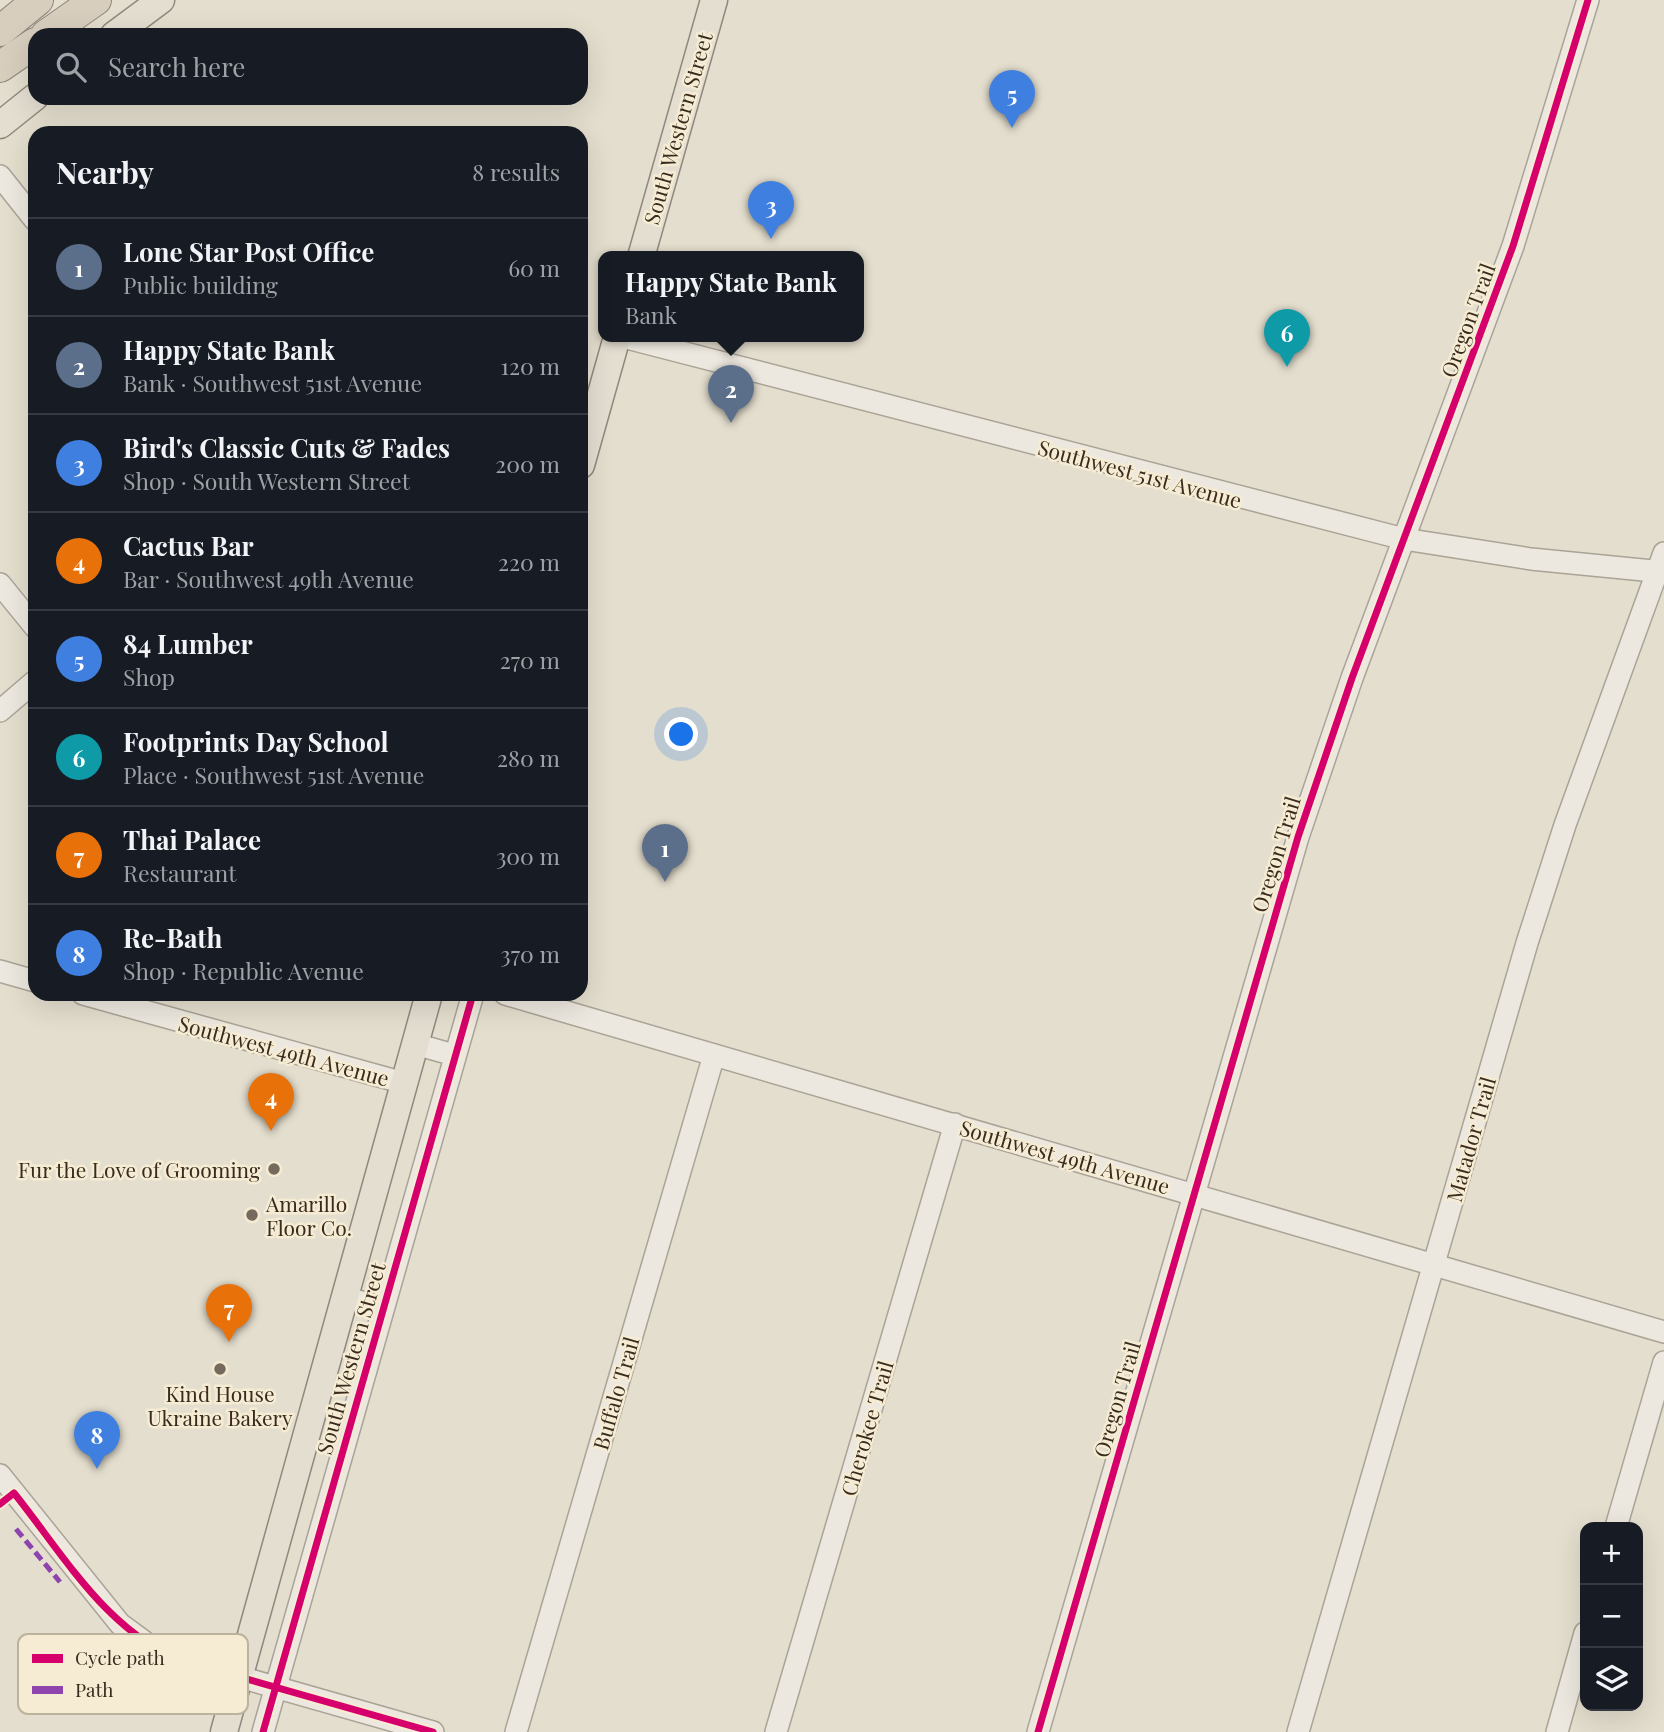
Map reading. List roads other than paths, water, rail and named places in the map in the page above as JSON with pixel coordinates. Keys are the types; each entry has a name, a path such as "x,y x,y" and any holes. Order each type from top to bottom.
{"highway":[{"path":"0,32 38,0"},
{"path":"56,28 96,0"},
{"path":"0,67 28,48"}],"main road":[{"path":"123,28 161,0"},
{"name":"South Western Street","path":"642,251 714,0"},
{"path":"0,125 28,103"},
{"path":"588,440 616,342"},
{"name":"South Western Street","path":"248,1644 427,1001"},
{"name":"South Western Street","path":"223,1732 228,1714"}],"street":[{"name":"Oregon Trail","path":"1038,1732 1298,837 1404,539 1513,246 1588,0"},
{"path":"0,176 28,210"},
{"name":"Southwest 51st Avenue","path":"643,342 1404,539 1531,559 1662,565"},
{"name":"Matador Trail","path":"1298,1732 1527,943 1565,825 1662,565"},
{"path":"0,584 28,618"},
{"path":"0,711 28,687"},
{"path":"0,971 28,979"},
{"name":"Southwest 49th Avenue","path":"108,1001 404,1083"},
{"name":"South Western Street","path":"263,1732 471,1001"},
{"name":"Southwest 49th Avenue","path":"529,1001 1664,1332"},
{"path":"415,1044 454,1055"},
{"name":"Buffalo Trail","path":"516,1732 714,1055"},
{"name":"Cherokee Trail","path":"776,1732 955,1124"},
{"path":"344,1297 383,1308"},
{"path":"1617,1522 1664,1362"},
{"path":"0,1475 7,1499 111,1614 133,1634"},
{"path":"1557,1732 1581,1648"},
{"path":"248,1678 433,1732"}],"place":[{"name":"84 Lumber","path":"1012,128"},
{"name":"Bird's Classic Cuts & Fades","path":"771,239"},
{"name":"Footprints Day School","path":"1287,367"},
{"name":"Happy State Bank","path":"731,423"},
{"name":"Lone Star Post Office","path":"665,882"},
{"name":"Cactus Bar","path":"271,1131"},
{"name":"Fur the Love of Grooming","path":"274,1169"},
{"name":"Amarillo Floor Co.","path":"252,1215"},
{"name":"Thai Palace","path":"229,1342"},
{"name":"Kind House Ukraine Bakery","path":"220,1369"},
{"name":"Re-Bath","path":"97,1469"}]}
